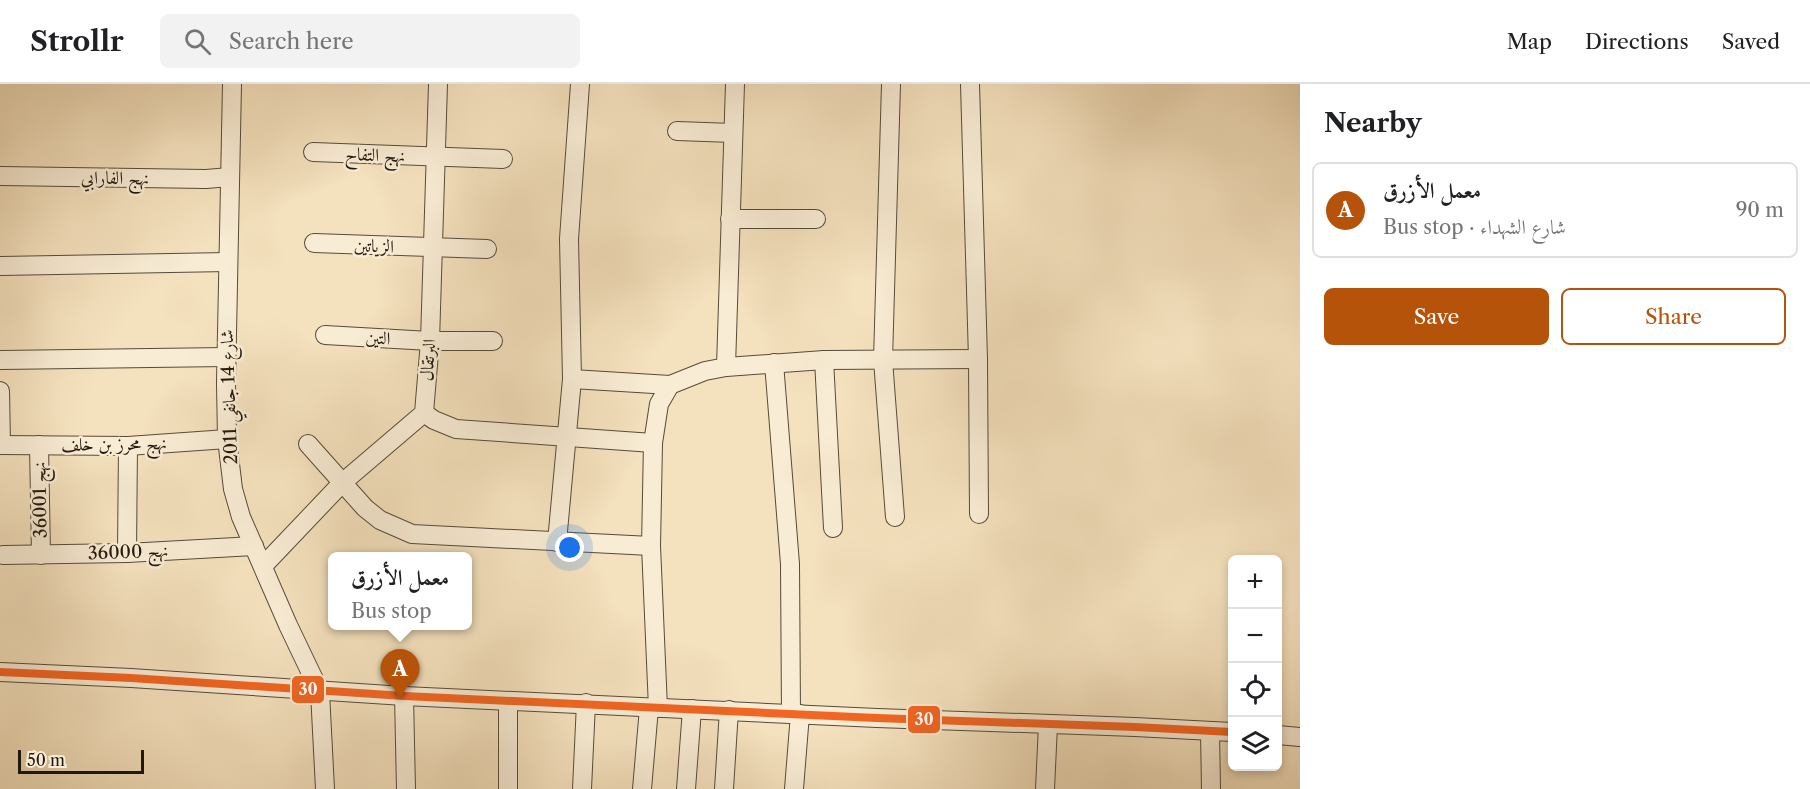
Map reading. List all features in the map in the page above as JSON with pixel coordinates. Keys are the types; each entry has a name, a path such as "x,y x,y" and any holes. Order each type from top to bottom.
{"street":[{"name":"شارع 14 جانفي 2011","path":"232,84 226,357 227,439 233,489 241,517 320,692"},
{"name":"البرتقال","path":"424,413 430,341 438,84"},
{"path":"557,542 572,379 570,238 580,84"},
{"path":"726,367 735,84"},
{"path":"891,84 883,360 895,517"},
{"path":"970,84 978,359 979,514"},
{"path":"677,131 733,133"},
{"name":"نهج التفاح","path":"313,152 502,159"},
{"name":"نهج الفارابي","path":"0,177 230,177"},
{"path":"730,219 816,219"},
{"name":"الزياتين","path":"314,243 433,249 487,249"},
{"path":"0,266 228,262"},
{"name":"التين","path":"325,335 430,341 493,341"},
{"path":"0,360 226,357"},
{"path":"572,379 670,385 705,371 726,367 824,360 978,359"},
{"path":"824,360 833,528"},
{"path":"774,363 790,564 795,714 794,789"},
{"path":"642,789 654,708 652,443 659,404 670,385"},
{"path":"0,391 0,445"},
{"path":"263,566 342,483 424,413 456,429 566,435 652,443"},
{"name":"نهج محرز بن خلف","path":"0,445 128,446 227,439"},
{"path":"308,444 365,508 380,520 412,534 651,546"},
{"name":"نهج 36001","path":"39,445 41,555"},
{"path":"127,553 128,446"},
{"name":"نهج 36000","path":"3,555 127,553 254,546"},
{"path":"0,672 131,678 320,692 1228,732"},
{"path":"320,692 325,789"},
{"path":"404,696 406,789"},
{"path":"508,701 508,789"},
{"path":"582,789 586,704"},
{"path":"686,789 692,709"},
{"path":"724,789 729,711"},
{"path":"1045,789 1048,725"},
{"path":"1210,730 1211,789"},
{"path":"1282,735 1300,737"}],"transit line":[{"name":"30","path":"0,672 404,696 1228,732"}],"place":[{"name":"معمل الأزرق","path":"400,699"}]}
